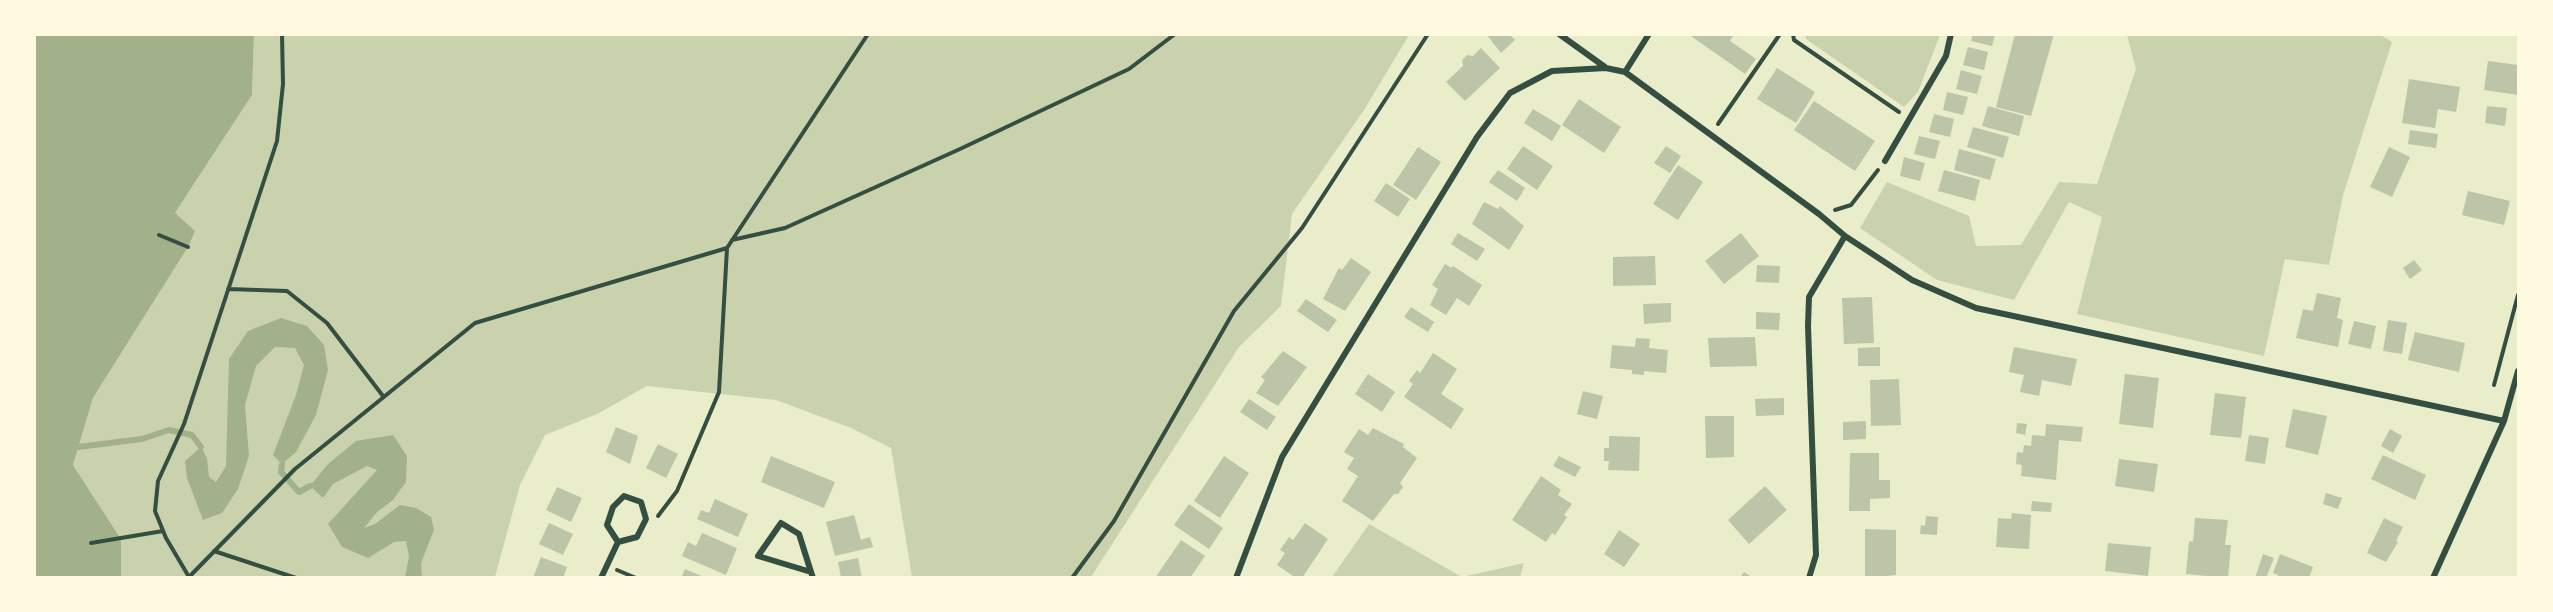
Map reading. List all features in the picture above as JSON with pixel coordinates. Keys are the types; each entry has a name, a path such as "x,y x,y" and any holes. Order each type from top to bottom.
{"street":[{"path":"1559,34 1606,68"},
{"path":"1625,72 1649,34"},
{"path":"1885,161 1946,56 1951,34"},
{"path":"1236,578 1282,457 1477,137 1510,93 1552,72 1606,68 1625,72 1820,214 1845,236 1912,280 1976,308 2504,421"},
{"path":"1809,578 1816,555 1809,297 1845,236"},
{"path":"2433,578 2504,421 2518,371"},
{"path":"624,496 641,502 646,519 637,537 618,542 607,525 613,507 624,496"},
{"path":"781,522 799,534 812,574 758,556 781,522"},
{"path":"601,578 618,542"}],"path":[{"path":"282,34 283,84 277,141 184,424 158,481 155,511 163,531 189,577 295,469 475,323 727,248"},
{"path":"646,519 657,518 677,491 719,392 722,291 727,248 868,34"},
{"path":"732,240 785,228 960,149 1129,69 1175,34"},
{"path":"1072,578 1114,521 1234,311 1302,228 1428,34"},
{"path":"1710,135 1780,34"},
{"path":"1793,34 1794,40 1909,120"},
{"path":"1820,214 1851,206 1885,161"},
{"path":"159,235 188,247"},
{"path":"228,289 288,291 327,322 383,396"},
{"path":"2494,386 2518,295"},
{"path":"91,543 163,531"},
{"path":"214,551 296,578"},
{"path":"607,566 636,578"}],"shaded area":[{"path":"1805,34 1940,35 1918,92 1904,107 1806,39"},
{"path":"2379,34 2392,42 2343,195 2329,265 2285,259 2264,356 2077,314 2102,217 2069,202 2014,300 1937,280 1860,228 1887,182 1969,216 1976,246 2021,245 2059,182 2097,184 2136,69 2127,35"},
{"path":"34,35 254,35 252,95 175,213 195,231 188,247 93,398 73,465 121,539 121,577 35,577"},
{"path":"254,35 1409,35 1364,110 1292,214 1281,306 1239,347 1091,577 912,577 891,448 851,428 776,400 647,386 597,414 545,435 520,485 495,577 121,577 121,539 73,465 93,398 188,247 175,213 252,95"},
{"path":"281,318 307,326 324,345 328,370 316,415 296,452 282,464 273,455 296,395 304,365 295,348 275,347 256,366 245,405 249,456 238,489 222,513 203,520 187,478 185,461 201,447 207,458 209,477 216,482 226,466 229,359 248,331"},
{"path":"393,435 407,456 406,482 393,500 377,512 364,528 375,524 400,505 416,508 431,517 434,530 421,563 422,577 405,577 409,557 406,541 394,542 368,558 342,547 328,524 377,470 367,466 333,484 323,498 310,486 328,464 356,441"},
{"path":"1369,524 1462,577 1332,577"},
{"path":"1524,563 1520,577 1462,577"}],"building":[{"path":"1486,34 1509,34 1515,40 1501,53"},
{"path":"1688,34 1734,34 1730,41 1756,59 1745,74"},
{"path":"1973,34 1995,34 1992,46 1971,41"},
{"path":"2015,34 2054,34 2031,116 1996,107"},
{"path":"1968,47 1988,52 1984,70 1963,65"},
{"path":"1481,48 1500,68 1465,101 1446,82 1463,66 1462,60 1467,55 1473,56"},
{"path":"2488,61 2518,65 2518,95 2484,90"},
{"path":"1777,68 1815,92 1796,123 1757,99"},
{"path":"1961,70 1982,76 1977,94 1956,89"},
{"path":"2409,79 2460,87 2456,112 2438,109 2435,128 2402,123"},
{"path":"1947,92 1968,97 1963,115 1943,110"},
{"path":"1579,99 1621,127 1604,153 1562,125"},
{"path":"1814,101 1875,141 1855,171 1794,130"},
{"path":"1988,106 2024,116 2019,136 1982,126"},
{"path":"2487,106 2507,108 2505,126 2485,123"},
{"path":"1533,109 1561,126 1552,141 1524,123"},
{"path":"1934,114 1954,119 1950,137 1929,132"},
{"path":"1973,127 2009,137 2003,158 1967,147"},
{"path":"2410,130 2438,134 2436,148 2408,144"},
{"path":"1919,136 1940,141 1935,159 1914,154"},
{"path":"1523,146 1553,166 1537,190 1507,169"},
{"path":"1666,146 1681,156 1670,173 1654,163"},
{"path":"1418,147 1441,162 1416,200 1393,185"},
{"path":"2389,147 2410,157 2392,197 2370,187"},
{"path":"1959,149 1996,159 1990,180 1954,170"},
{"path":"1904,157 1925,163 1920,181 1900,176"},
{"path":"1678,165 1703,182 1678,220 1653,204"},
{"path":"1498,170 1525,188 1517,201 1489,182"},
{"path":"1944,170 1980,180 1975,201 1938,191"},
{"path":"1386,183 1410,199 1398,217 1374,201"},
{"path":"2468,191 2510,201 2504,225 2462,215"},
{"path":"1484,202 1498,209 1500,206 1524,226 1509,250 1472,224"},
{"path":"1458,233 1485,249 1477,261 1451,244"},
{"path":"1741,233 1759,256 1724,284 1705,261"},
{"path":"1655,256 1656,285 1613,286 1613,257"},
{"path":"1351,258 1371,272 1345,311 1323,299 1339,268 1342,270"},
{"path":"2414,260 2422,270 2410,279 2403,268"},
{"path":"1445,264 1452,268 1453,266 1482,285 1469,306 1457,298 1446,315 1430,305 1438,289 1432,285"},
{"path":"1757,265 1780,266 1779,283 1756,282"},
{"path":"2317,293 2341,298 2337,318 2343,320 2338,347 2296,338 2303,309 2313,311"},
{"path":"1872,297 1874,343 1844,344 1842,298"},
{"path":"1306,299 1337,320 1328,332 1297,311"},
{"path":"1671,303 1671,322 1644,324 1643,304"},
{"path":"1411,307 1434,322 1428,332 1404,317"},
{"path":"1756,312 1780,313 1779,330 1756,329"},
{"path":"2388,320 2407,323 2402,354 2383,351"},
{"path":"2354,321 2376,326 2371,349 2348,344"},
{"path":"2415,332 2465,343 2459,372 2408,360"},
{"path":"1755,337 1757,366 1710,367 1708,338"},
{"path":"1636,338 1650,339 1649,348 1668,350 1666,373 1644,371 1644,375 1632,374 1632,370 1610,368 1612,345 1635,347"},
{"path":"1880,347 1880,366 1858,366 1858,348"},
{"path":"2014,347 2077,359 2071,386 2042,380 2039,396 2020,392 2024,375 2009,372"},
{"path":"1283,351 1307,367 1278,406 1256,393 1265,380 1261,377"},
{"path":"1433,353 1457,369 1441,394 1464,409 1451,429 1404,397 1413,384 1409,381 1417,370 1420,373"},
{"path":"1368,374 1395,392 1382,412 1355,394"},
{"path":"2125,374 2159,378 2153,428 2119,424"},
{"path":"1899,379 1901,425 1871,426 1870,380"},
{"path":"1583,391 1603,396 1597,419 1577,414"},
{"path":"2215,393 2246,397 2241,438 2210,435"},
{"path":"1784,398 1784,415 1756,416 1755,399"},
{"path":"1249,399 1276,417 1267,430 1240,412"},
{"path":"2293,409 2327,416 2318,455 2285,447"},
{"path":"1705,416 1734,416 1734,457 1706,458"},
{"path":"1866,421 1866,439 1843,440 1843,422"},
{"path":"2017,423 2027,424 2025,435 2016,433"},
{"path":"2046,424 2083,427 2081,442 2059,440 2056,480 2021,476 2022,465 2016,464 2017,452 2023,453 2024,445 2031,446 2032,435 2045,436"},
{"path":"616,427 638,436 630,464 606,452"},
{"path":"1373,428 1404,444 1403,447 1417,458 1400,483 1403,487 1398,494 1394,494 1373,521 1342,501 1358,476 1347,469 1354,458 1344,452 1359,429 1368,435"},
{"path":"2390,429 2402,436 2393,453 2381,446"},
{"path":"2249,435 2269,438 2265,464 2245,461"},
{"path":"1609,436 1640,437 1639,471 1608,470 1609,461 1604,461 1604,448 1609,448"},
{"path":"658,444 678,454 666,478 646,468"},
{"path":"1850,453 1879,453 1879,480 1890,480 1890,498 1870,499 1870,511 1849,511"},
{"path":"2383,455 2426,475 2415,500 2371,479"},
{"path":"771,456 835,482 824,508 761,482"},
{"path":"1224,456 1249,473 1220,518 1194,501"},
{"path":"1559,456 1581,467 1575,477 1553,466"},
{"path":"2119,459 2158,464 2154,492 2115,486"},
{"path":"1541,476 1561,490 1558,495 1572,504 1564,515 1567,517 1555,535 1552,533 1546,542 1512,520"},
{"path":"1765,486 1787,510 1749,544 1728,520"},
{"path":"557,487 582,498 571,522 546,510"},
{"path":"2326,493 2342,498 2338,509 2323,504"},
{"path":"715,499 748,514 738,537 697,519 701,510 709,513"},
{"path":"2032,501 2052,503 2051,512 2031,511"},
{"path":"1189,504 1223,528 1209,549 1174,525"},
{"path":"2012,513 2031,515 2029,549 1996,547 1998,518 2011,519"},
{"path":"854,515 861,540 870,537 873,547 835,556 826,522"},
{"path":"1926,516 1938,517 1937,535 1920,534 1921,525 1925,526"},
{"path":"2195,518 2228,520 2225,545 2231,545 2228,578 2186,574 2189,541 2193,542"},
{"path":"2384,518 2403,527 2396,541 2398,542 2386,562 2367,553"},
{"path":"549,523 573,534 563,555 539,544"},
{"path":"1305,523 1328,539 1302,578 1296,578 1277,565 1285,553 1280,550 1289,537 1293,540"},
{"path":"1865,529 1896,530 1896,575 1865,578"},
{"path":"1619,530 1640,544 1624,567 1604,554"},
{"path":"702,533 737,548 726,575 682,556 688,542 696,546"},
{"path":"1181,540 1205,556 1190,578 1155,578"},
{"path":"2108,543 2151,547 2148,576 2105,571"},
{"path":"2263,554 2274,558 2266,578 2255,578"},
{"path":"2280,554 2313,567 2309,578 2277,578 2278,575 2273,573"},
{"path":"541,557 567,567 563,578 533,578"},
{"path":"858,558 862,578 841,578 838,562"},
{"path":"685,569 706,578 681,578"},
{"path":"1744,572 1753,578 1740,578"}],"waterway":[{"path":"78,447 142,439 169,430 192,435 201,447"},
{"path":"282,464 281,472 299,492 310,486"}]}
